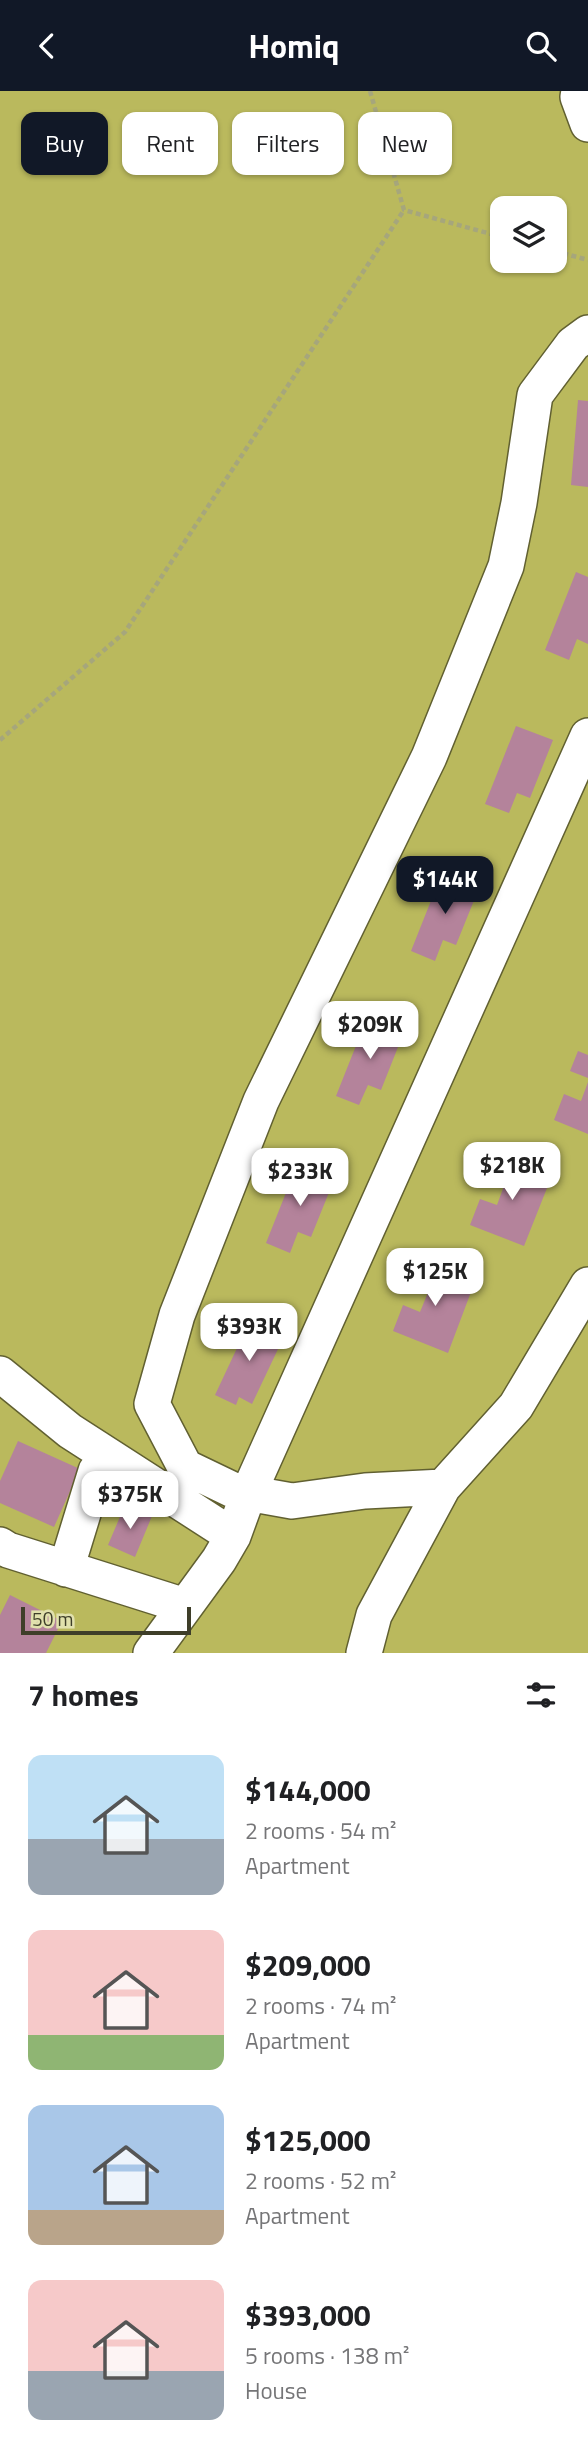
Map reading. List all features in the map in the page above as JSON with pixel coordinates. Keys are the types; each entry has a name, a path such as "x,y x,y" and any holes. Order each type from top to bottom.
{"street":[{"path":"579,91 588,124"},
{"path":"443,1487 365,1491 292,1501 234,1491 185,1467 152,1404 177,1315 261,1101 429,757 506,566 519,503 535,395 573,344 588,333"},
{"path":"151,1653 219,1560 233,1536 249,1492 588,736"},
{"path":"364,1653 374,1615 443,1487 516,1406 588,1285"},
{"path":"0,1374 70,1431 233,1536"},
{"path":"66,1569 96,1471"},
{"path":"0,1545 8,1550 185,1607"}],"path":[{"path":"0,740 125,632 404,210 370,91"},
{"path":"404,210 490,234"},
{"path":"567,254 588,260"}],"shaded area":[{"path":"0,91 588,91 588,1653 0,1653"}],"building":[{"path":"578,400 588,401 588,487 571,485"},
{"path":"576,572 588,577 588,644 577,639 569,660 545,650"},
{"path":"516,726 553,740 530,798 517,793 509,813 485,804"},
{"path":"442,873 479,888 456,945 443,940 435,961 411,951"},
{"path":"367,1018 404,1032 381,1090 368,1085 359,1105 336,1096"},
{"path":"578,1051 588,1055 588,1078 570,1071"},
{"path":"588,1082 588,1134 554,1120 564,1094 581,1101"},
{"path":"494,1155 551,1178 524,1246 470,1225 480,1199 497,1205 505,1183 486,1175"},
{"path":"297,1165 334,1180 311,1237 298,1232 290,1253 266,1243"},
{"path":"417,1262 474,1284 448,1353 393,1331 403,1305 420,1312 429,1290 409,1282"},
{"path":"253,1314 274,1323 266,1341 279,1347 252,1404 239,1397 236,1405 215,1395"},
{"path":"18,1441 80,1469 54,1527 0,1503 0,1481"},
{"path":"125,1505 152,1516 135,1557 108,1545"},
{"path":"10,1595 62,1621 46,1653 0,1653 0,1615"}]}
